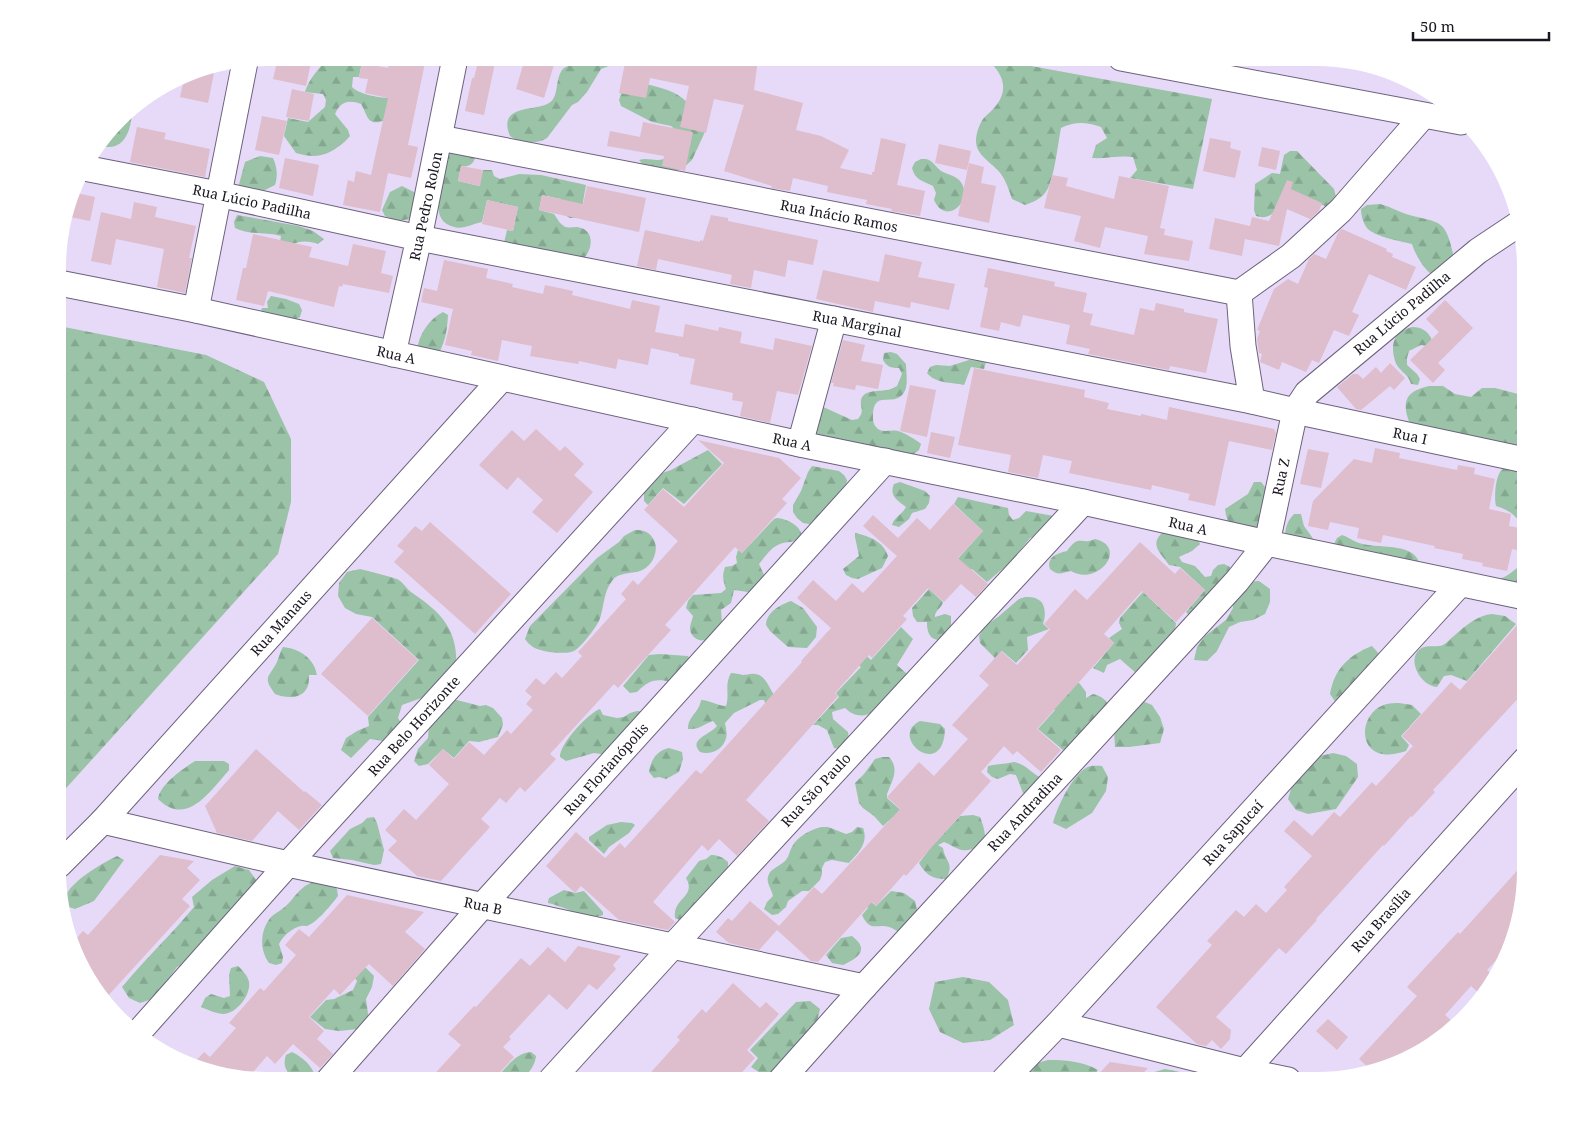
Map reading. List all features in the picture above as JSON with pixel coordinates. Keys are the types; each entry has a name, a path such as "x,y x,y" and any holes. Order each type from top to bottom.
{"street":[{"name":"Rua Pedro Rolon","path":"393,354 420,238 454,66"},
{"path":"1162,66 1453,121"},
{"path":"1222,66 1233,80"},
{"path":"196,310 244,68"},
{"path":"1252,400 1243,346 1239,294 1291,256 1342,210 1423,116"},
{"name":"Rua Inácio Ramos","path":"440,138 1239,294"},
{"name":"Rua Lúcio Padilha","path":"92,169 218,194 420,238"},
{"name":"Rua Lúcio Padilha","path":"1295,411 1307,393 1360,348 1478,251 1513,228"},
{"name":"Rua Marginal","path":"420,238 1252,400 1295,411"},
{"name":"Rua A","path":"66,284 196,310 800,444 1083,502 1517,595"},
{"path":"800,444 834,319"},
{"name":"Rua Manaus","path":"66,858 103,821 501,379"},
{"name":"Rua I","path":"1295,411 1517,458"},
{"name":"Rua Z","path":"1267,543 1295,411"},
{"name":"Rua Belo Horizonte","path":"142,1028 288,864 694,420"},
{"name":"Rua Florianópolis","path":"336,1072 482,906 885,461"},
{"name":"Rua São Paulo","path":"558,1072 1083,502"},
{"name":"Rua Andradina","path":"788,1072 1237,581 1267,543"},
{"name":"Rua Sapucaí","path":"1012,1072 1058,1024 1460,584"},
{"name":"Rua Brasília","path":"1245,1072 1517,769"},
{"name":"Rua B","path":"103,821 288,864 864,987"},
{"path":"1058,1024 1227,1072"}],"green space":[{"path":"322,66 361,66 359,77 353,77 352,87 365,94 392,98 383,121 370,121 361,104 348,102 342,104 335,114 348,130 350,136 330,152 311,156 296,153 284,136 288,118 308,122 325,107 326,100 323,94 305,92 312,78"},
{"path":"567,66 609,66 601,69 587,92 578,102 572,105 547,138 538,142 528,142 510,136 507,126 508,119 519,111 549,103 555,96 559,76"},
{"path":"994,66 1031,66 1212,99 1193,189 1130,178 1137,170 1133,157 1092,158 1096,145 1107,138 1101,127 1081,123 1061,128 1051,181 1045,193 1033,202 1025,205 1012,199 1001,174 982,155 976,141 980,124 998,102 1003,91 1002,81"},
{"path":"641,83 673,92 680,96 692,108 705,128 692,160 682,169 668,171 646,168 639,160 664,159 677,131 671,126 652,122 621,106 619,100 623,88"},
{"path":"131,119 129,130 122,142 107,147"},
{"path":"1290,151 1297,151 1334,189 1337,201 1327,207 1288,190 1280,206 1272,214 1262,217 1256,216 1254,210 1255,184 1272,173 1280,174 1284,155"},
{"path":"452,152 474,155 475,158 470,165 461,166 458,181 479,186 483,170 492,170 494,176 500,179 519,174 541,175 586,185 580,218 570,218 559,212 561,199 542,195 539,210 554,214 565,227 577,227 587,231 591,240 589,250 584,258 504,243 507,230 513,231 518,207 487,200 482,222 459,228 445,223 440,217 439,212 439,189 445,162"},
{"path":"260,156 273,158 277,171 275,185 257,194 238,188 245,162"},
{"path":"921,159 931,161 940,170 960,181 964,188 964,196 957,208 945,211 939,208 934,200 936,193 933,186 920,180 913,172 912,168 915,162"},
{"path":"402,186 414,192 419,205 417,218 397,221 385,216 382,210 390,192"},
{"path":"1380,204 1440,224 1448,235 1454,257 1433,275 1420,261 1412,244 1388,238 1371,231 1364,224 1361,209 1367,205"},
{"path":"237,215 299,226 313,231 324,239 318,244 302,242 279,249 281,236 246,232 235,228 234,222"},
{"path":"271,296 299,304 302,310 300,317 294,320 260,314 262,308 268,308 267,302"},
{"path":"443,312 448,315 445,339 439,353 417,350 420,338 426,328 433,319"},
{"path":"66,327 206,355 264,382 291,439 291,502 278,554 66,788"},
{"path":"1412,327 1424,330 1432,340 1428,346 1421,345 1409,351 1407,365 1420,379 1418,385 1411,384 1408,377 1398,367 1393,351 1395,338 1398,334"},
{"path":"891,352 897,354 906,364 906,388 899,398 876,403 873,416 874,423 878,429 883,431 898,431 910,436 921,444 919,450 914,454 900,455 842,439 809,436 821,406 852,420 858,419 862,412 861,400 865,394 889,390 897,386 902,374 899,368 889,367 883,360 884,353"},
{"path":"969,360 986,362 984,369 971,367 964,385 939,381 927,373 930,367 936,365 950,366"},
{"path":"1443,386 1455,394 1471,397 1482,388 1495,388 1517,394 1517,450 1410,424 1406,403 1411,394 1421,388"},
{"path":"708,450 722,464 684,504 663,488 648,505 644,501 644,488 651,477 671,470"},
{"path":"812,466 839,471 847,480 845,493 816,522 809,524 803,523 797,518 793,512 793,505"},
{"path":"1506,468 1517,469 1517,519 1508,511 1496,506 1495,492 1498,476"},
{"path":"900,482 925,491 930,496 929,503 925,509 912,513 909,519 899,527 892,525 906,507 892,492 894,484"},
{"path":"1254,482 1261,482 1269,492 1262,530 1230,527 1225,509 1248,494"},
{"path":"958,497 1008,508 1009,515 1013,520 1019,518 1026,511 1054,516 1036,536 1030,538 1013,560 987,582 972,569 963,578 946,572 983,531 954,504"},
{"path":"1294,514 1301,514 1304,526 1315,543 1285,538 1287,525"},
{"path":"777,518 792,523 801,531 802,535 797,540 777,545 771,550 759,564 764,575 755,593 734,590 731,603 721,610 722,623 716,632 705,640 696,639 690,632 693,616 686,608 688,601 693,595 721,593 726,589 723,578 725,567 737,563 738,550 742,553"},
{"path":"635,530 649,533 655,541 656,552 654,557 645,569 618,576 612,581 605,595 599,621 584,642 574,651 565,653 533,647 525,639 530,626 597,558 624,536"},
{"path":"1163,532 1197,538 1200,544 1192,551 1179,557 1182,562 1195,566 1205,577 1211,576 1213,570 1218,565 1224,564 1230,567 1225,587 1192,618 1186,612 1205,590 1180,567 1169,565 1160,553 1156,545"},
{"path":"855,533 875,540 883,546 888,556 882,568 858,579 846,575 843,569 859,556"},
{"path":"1342,535 1366,545 1393,547 1409,551 1419,562 1334,544 1337,538"},
{"path":"1095,539 1105,543 1109,550 1106,564 1099,570 1091,574 1081,575 1071,571 1058,573 1050,569 1050,561 1054,556 1067,551 1078,541"},
{"path":"1517,568 1517,585 1497,579 1505,577"},
{"path":"360,569 397,579 440,615 451,633 455,644 456,670 427,696 402,705 398,718 405,729 396,740 370,739 351,758 341,750 346,738 369,726 368,717 419,660 372,617 356,614 345,608 338,596 339,583 347,572"},
{"path":"1259,581 1270,589 1270,602 1265,614 1253,620 1240,622 1229,627 1217,651 1207,661 1194,660 1197,647 1205,636 1226,620 1233,608 1232,595 1246,582"},
{"path":"929,589 943,602 935,617 945,614 951,616 951,627 940,640 931,637 927,629 927,622 917,622 913,616 912,608"},
{"path":"1143,592 1176,623 1175,631 1136,673 1120,659 1107,665 1104,673 1093,668 1114,643 1109,638 1122,629 1119,623 1120,618"},
{"path":"1025,597 1036,598 1042,603 1045,613 1043,624 1049,629 1027,637 1028,650 1016,663 1002,651 995,658 980,643 979,636 986,625 1019,599"},
{"path":"791,601 803,608 817,627 816,637 807,648 788,647 766,625 768,617 774,610"},
{"path":"1492,614 1505,616 1516,624 1467,681 1451,675 1444,676 1437,687 1431,686 1421,677 1417,672 1414,659 1420,649 1443,645 1472,622 1482,616"},
{"path":"901,627 913,639 897,665 907,674 888,699 872,713 854,714 845,708 832,712 833,719 848,732 849,739 840,749 834,748 827,730 818,725 813,725 839,697 836,693 861,667 844,652 853,643 871,660"},
{"path":"1372,646 1381,656 1337,704 1330,694 1339,670 1356,654"},
{"path":"283,647 305,655 315,669 317,675 309,675 309,684 301,695 288,697 275,694 269,684 268,677"},
{"path":"649,655 688,656 691,662 673,682 654,681 637,692 630,693 623,686"},
{"path":"731,673 759,675 765,680 777,698 767,708 764,700 760,700 734,713 725,723 726,736 721,747 711,752 700,752 697,748 698,740 717,726 713,721 699,728 688,729 688,725 701,700 726,706 728,682"},
{"path":"1078,683 1086,692 1086,698 1093,694 1102,698 1109,705 1069,748 1063,750 1038,729 1055,710 1031,689 1063,699"},
{"path":"453,699 493,708 502,718 503,725 498,737 479,742 469,741 454,758 443,749 428,764 419,766 414,761 418,749 428,738 429,725"},
{"path":"1140,700 1152,705 1160,717 1164,729 1160,743 1115,747 1114,731"},
{"path":"1387,704 1412,705 1421,714 1401,736 1409,745 1406,751 1389,754 1377,752 1369,746 1365,737 1370,717 1377,709"},
{"path":"600,709 603,715 617,718 637,711 651,712 608,753 594,753 566,761 560,757 564,745 575,730 589,716"},
{"path":"920,721 940,724 945,729 942,745 936,752 928,754 919,751 913,745 910,736 912,728"},
{"path":"669,748 682,752 683,759 679,772 666,779 654,778 649,772 653,760 661,751"},
{"path":"1333,753 1346,756 1357,764 1358,777 1336,809 1308,814 1296,810 1288,799 1292,786 1320,756"},
{"path":"889,757 895,771 887,798 936,842 960,816 973,815 980,817 985,837 982,843 973,849 958,849 944,842 938,845 943,848 950,866 946,879 930,876 924,871 919,863 929,850 893,817 883,826 859,803 855,783 875,759"},
{"path":"195,761 224,761 229,764 229,770 206,796 188,808 179,810 169,807 158,799 167,782"},
{"path":"1014,762 1042,778 1036,796 1023,793 1016,775 1010,774 998,779 992,777 987,772 988,766"},
{"path":"1102,766 1108,777 1106,791 1092,813 1066,829 1053,823 1070,785 1081,772 1088,767"},
{"path":"374,817 384,850 381,864 374,865 333,858 330,851 350,829 367,818"},
{"path":"621,822 635,825 629,833 609,847 604,854 589,840 589,837 607,825"},
{"path":"821,827 828,827 846,834 852,832 857,827 863,828 864,843 849,863 832,860 825,862 820,880 809,891 802,891 788,901 786,907 778,914 772,915 764,909 767,902 773,896 768,881 769,874 783,863 797,840"},
{"path":"711,855 716,855 728,862 728,869 718,878 715,884 682,921 675,918 677,906 687,894 689,884 686,878 699,861"},
{"path":"117,856 124,860 94,901 75,909 70,907 69,890 88,873"},
{"path":"235,866 249,870 257,881 189,962 177,967 152,999 140,1003 129,998 122,987 194,907 192,897 212,880"},
{"path":"319,881 332,885 337,889 338,896 313,923 294,929 283,938 279,944 283,957 282,963 276,965 269,963 262,945 263,933 268,921 305,886"},
{"path":"564,890 575,893 584,891 603,912 603,915 583,915 548,903 549,898"},
{"path":"891,891 904,893 915,901 918,914 900,932 885,926 871,926 862,915 871,902 876,906"},
{"path":"852,936 860,945 861,949 858,956 843,965 832,963 826,955 841,938"},
{"path":"238,966 246,975 249,987 245,998 238,1007 224,1014 215,1013 201,1007 205,998 211,994 224,998 230,996 229,975 231,968"},
{"path":"363,968 366,968 374,976 372,987 366,999 369,1021 358,1029 339,1031 325,1029 310,1017 326,1000 334,999 353,990 357,981 354,977"},
{"path":"963,977 989,982 1008,1000 1014,1025 990,1040 963,1043 940,1032 929,1009 935,982"},
{"path":"810,1001 820,1009 817,1022 780,1072 759,1072 751,1067 758,1058 750,1050 796,1002"},
{"path":"292,1052 304,1060 313,1072 288,1072 285,1062 286,1055"},
{"path":"531,1052 536,1056 529,1072 502,1072 515,1058"},
{"path":"1048,1060 1067,1061 1080,1063 1098,1070 1097,1072 1024,1072 1034,1064"},
{"path":"1165,1069 1180,1072 1154,1072"}],"building":[{"path":"276,66 310,66 306,86 273,79"},
{"path":"361,66 388,68 388,66 424,66 408,145 418,147 411,178 388,173 380,212 343,205 348,180 354,182 356,171 371,175 388,98 365,93 368,79 359,78"},
{"path":"477,66 494,66 484,115 465,111 472,78 474,78"},
{"path":"523,66 554,66 544,98 516,89"},
{"path":"624,66 757,66 754,90 803,103 796,130 821,136 849,150 840,168 872,175 881,138 906,144 897,185 925,191 920,216 891,211 892,209 866,204 867,200 827,192 828,186 793,178 790,191 771,188 772,186 724,171 744,105 714,99 706,133 680,127 689,86 650,78 646,98 619,93"},
{"path":"214,73 208,103 180,97 183,85"},
{"path":"292,89 314,94 309,121 286,117"},
{"path":"262,116 287,121 279,155 255,150"},
{"path":"643,122 693,132 685,171 662,166 664,156 607,146 610,131 640,137"},
{"path":"137,127 166,133 164,139 210,149 205,177 130,162"},
{"path":"1210,138 1231,142 1230,148 1241,151 1235,178 1203,171"},
{"path":"939,144 971,151 967,170 935,163"},
{"path":"1262,147 1280,151 1276,170 1258,166"},
{"path":"285,158 319,165 313,196 279,188"},
{"path":"969,163 984,167 981,183 996,186 989,223 958,216"},
{"path":"461,166 483,170 480,186 458,181"},
{"path":"1052,175 1068,178 1066,186 1114,199 1119,176 1169,186 1160,228 1165,229 1164,235 1193,241 1189,261 1144,254 1148,236 1105,227 1100,248 1074,241 1081,216 1044,208"},
{"path":"1287,180 1293,182 1291,189 1322,203 1319,211 1310,219 1287,209 1279,246 1245,239 1242,256 1209,249 1215,218 1250,226 1252,217 1269,221"},
{"path":"587,186 646,198 639,232 539,210 542,195 583,204"},
{"path":"80,194 95,197 90,221 72,217"},
{"path":"487,200 518,207 513,231 482,224"},
{"path":"134,202 157,207 155,217 196,226 189,258 192,258 185,293 157,287 164,249 116,239 111,265 91,261 101,212 131,219"},
{"path":"711,215 728,218 728,221 818,240 813,265 788,260 785,277 754,270 751,288 730,284 732,275 658,259 656,270 637,266 645,230 700,242 700,240 703,241"},
{"path":"1342,229 1387,249 1386,251 1393,254 1392,257 1416,267 1406,290 1369,274 1352,312 1359,315 1349,336 1334,330 1319,363 1312,360 1306,372 1282,362 1279,370 1260,362 1262,354 1259,353 1257,339 1260,331 1257,330 1274,289 1288,279 1298,284 1309,259 1314,254 1326,259 1339,231"},
{"path":"253,234 312,247 309,257 348,266 353,244 386,251 381,273 393,276 389,293 343,284 342,287 339,286 334,307 268,291 264,306 236,300 243,268 246,268"},
{"path":"885,254 922,262 918,277 955,284 949,310 911,302 910,308 875,301 873,312 816,299 823,270 879,282"},
{"path":"444,260 488,269 486,278 513,284 512,287 543,294 545,285 573,291 572,295 630,309 632,300 660,306 655,332 683,337 685,324 718,331 719,327 742,332 740,343 773,350 775,338 812,346 798,395 777,391 770,423 740,416 743,402 732,400 733,393 690,384 695,359 679,356 679,354 651,348 648,365 618,359 616,369 579,361 578,364 530,356 532,346 502,340 498,361 471,355 472,351 445,345 453,309 421,302 424,288 437,291"},
{"path":"988,268 1055,282 1054,286 1087,293 1083,312 1093,314 1090,325 1134,335 1140,308 1154,311 1156,303 1184,309 1184,312 1218,319 1206,373 1170,366 1169,370 1088,354 1090,349 1066,344 1070,325 1023,315 1020,327 1001,322 999,331 980,327 988,288 984,287"},
{"path":"1445,300 1473,328 1438,363 1445,370 1433,383 1410,360 1439,332 1426,319"},
{"path":"843,340 865,345 861,361 883,365 878,389 856,385 855,390 833,386 834,383 831,383"},
{"path":"1390,363 1405,378 1394,390 1390,386 1361,410 1356,409 1337,387 1353,374 1358,374 1363,379 1376,367 1381,373"},
{"path":"974,368 1085,390 1084,397 1109,403 1107,409 1141,416 1141,414 1167,420 1169,407 1274,429 1276,433 1272,450 1229,441 1215,506 1188,500 1190,494 1152,485 1151,490 1069,473 1072,461 1043,455 1038,478 1008,472 1011,455 958,445"},
{"path":"910,385 936,390 927,437 900,431"},
{"path":"536,429 560,451 565,446 584,464 574,475 593,492 557,533 532,512 543,500 518,477 507,490 479,465 512,430 524,441"},
{"path":"931,432 955,437 950,458 927,453"},
{"path":"698,440 779,458 801,478 782,499 787,503 742,553 735,547 665,625 671,630 618,688 614,684 550,754 556,759 525,792 520,787 506,803 500,798 481,819 490,827 441,881 417,876 388,850 397,841 385,830 404,809 416,820 449,784 429,765 443,749 454,759 469,742 484,755 507,730 511,734 533,710 526,704 532,697 525,691 536,678 544,685 556,672 562,678 582,656 578,652 626,599 621,594 633,580 638,585 678,541 644,510 663,489 684,507 724,463"},
{"path":"1375,448 1400,453 1399,458 1457,470 1458,465 1475,468 1474,474 1495,479 1489,509 1511,514 1509,526 1517,528 1517,550 1512,549 1507,571 1482,566 1483,563 1462,559 1463,554 1434,548 1435,546 1383,535 1381,543 1357,538 1359,528 1330,522 1328,530 1308,526 1313,501 1354,459 1372,463"},
{"path":"1308,449 1329,453 1321,488 1300,484"},
{"path":"953,504 983,531 958,558 988,584 976,597 961,584 944,602 928,588 903,616 907,619 872,658 869,655 835,693 838,696 746,800 769,821 737,856 719,839 708,851 702,845 653,902 675,922 668,930 619,920 581,886 575,893 546,866 576,832 605,858 620,843 625,848 696,770 701,774 831,628 797,598 813,580 836,601 852,583 863,593 897,556 863,526 873,515 898,538 917,518 930,530"},
{"path":"430,522 511,594 475,634 394,562 404,551 397,546 415,526 422,531"},
{"path":"1140,542 1175,574 1180,568 1205,590 1176,622 1142,591 1104,634 1114,643 1037,729 1061,750 1041,772 1017,751 1013,755 1004,746 981,772 991,781 906,876 904,874 876,906 872,902 818,962 811,961 777,930 759,950 729,943 716,932 728,918 732,921 750,901 779,926 814,887 822,894 900,809 887,797 919,762 934,776 968,739 952,725 989,685 979,676 1001,651 1017,665 1050,629 1044,624 1075,589 1087,600"},
{"path":"372,618 418,660 368,716 321,674"},
{"path":"1517,625 1517,700 1286,954 1279,948 1216,1017 1231,1030 1230,1039 1221,1049 1212,1040 1206,1046 1197,1044 1156,1007 1212,945 1207,941 1236,910 1244,917 1256,904 1266,913 1287,890 1284,887 1312,856 1284,831 1294,820 1312,836 1334,812 1340,817 1372,782 1376,786 1413,746 1402,736 1451,682 1460,690"},
{"path":"256,749 304,792 322,805 299,830 278,811 252,841 217,833 205,806"},
{"path":"160,855 194,861 187,868 200,880 182,899 190,906 109,994 93,971 78,937 83,931 88,935"},
{"path":"1517,871 1513,910 1506,935 1496,960 1487,970 1489,972 1476,991 1471,986 1445,1015 1450,1020 1427,1038 1405,1051 1366,1065 1359,1059 1417,996 1407,987 1458,932 1460,934"},
{"path":"347,895 424,912 405,932 425,949 393,986 369,964 340,995 334,989 309,1017 324,1031 317,1039 333,1054 320,1068 293,1044 275,1064 267,1056 254,1071 228,1068 198,1059 204,1052 210,1057 236,1028 229,1023 260,988 264,991 296,955 285,945 299,929 309,937"},
{"path":"578,946 621,956 613,965 616,969 597,990 589,984 567,1010 549,994 509,1037 511,1039 503,1047 514,1057 500,1072 436,1072 461,1045 448,1034 521,958 530,966 548,947 565,962"},
{"path":"733,983 760,1008 766,1002 779,1014 747,1050 755,1058 742,1072 651,1072 680,1040 677,1037 702,1009 706,1013"},
{"path":"1328,1019 1348,1037 1337,1050 1316,1031"},
{"path":"1110,1062 1148,1068 1144,1072 1101,1072"}]}
